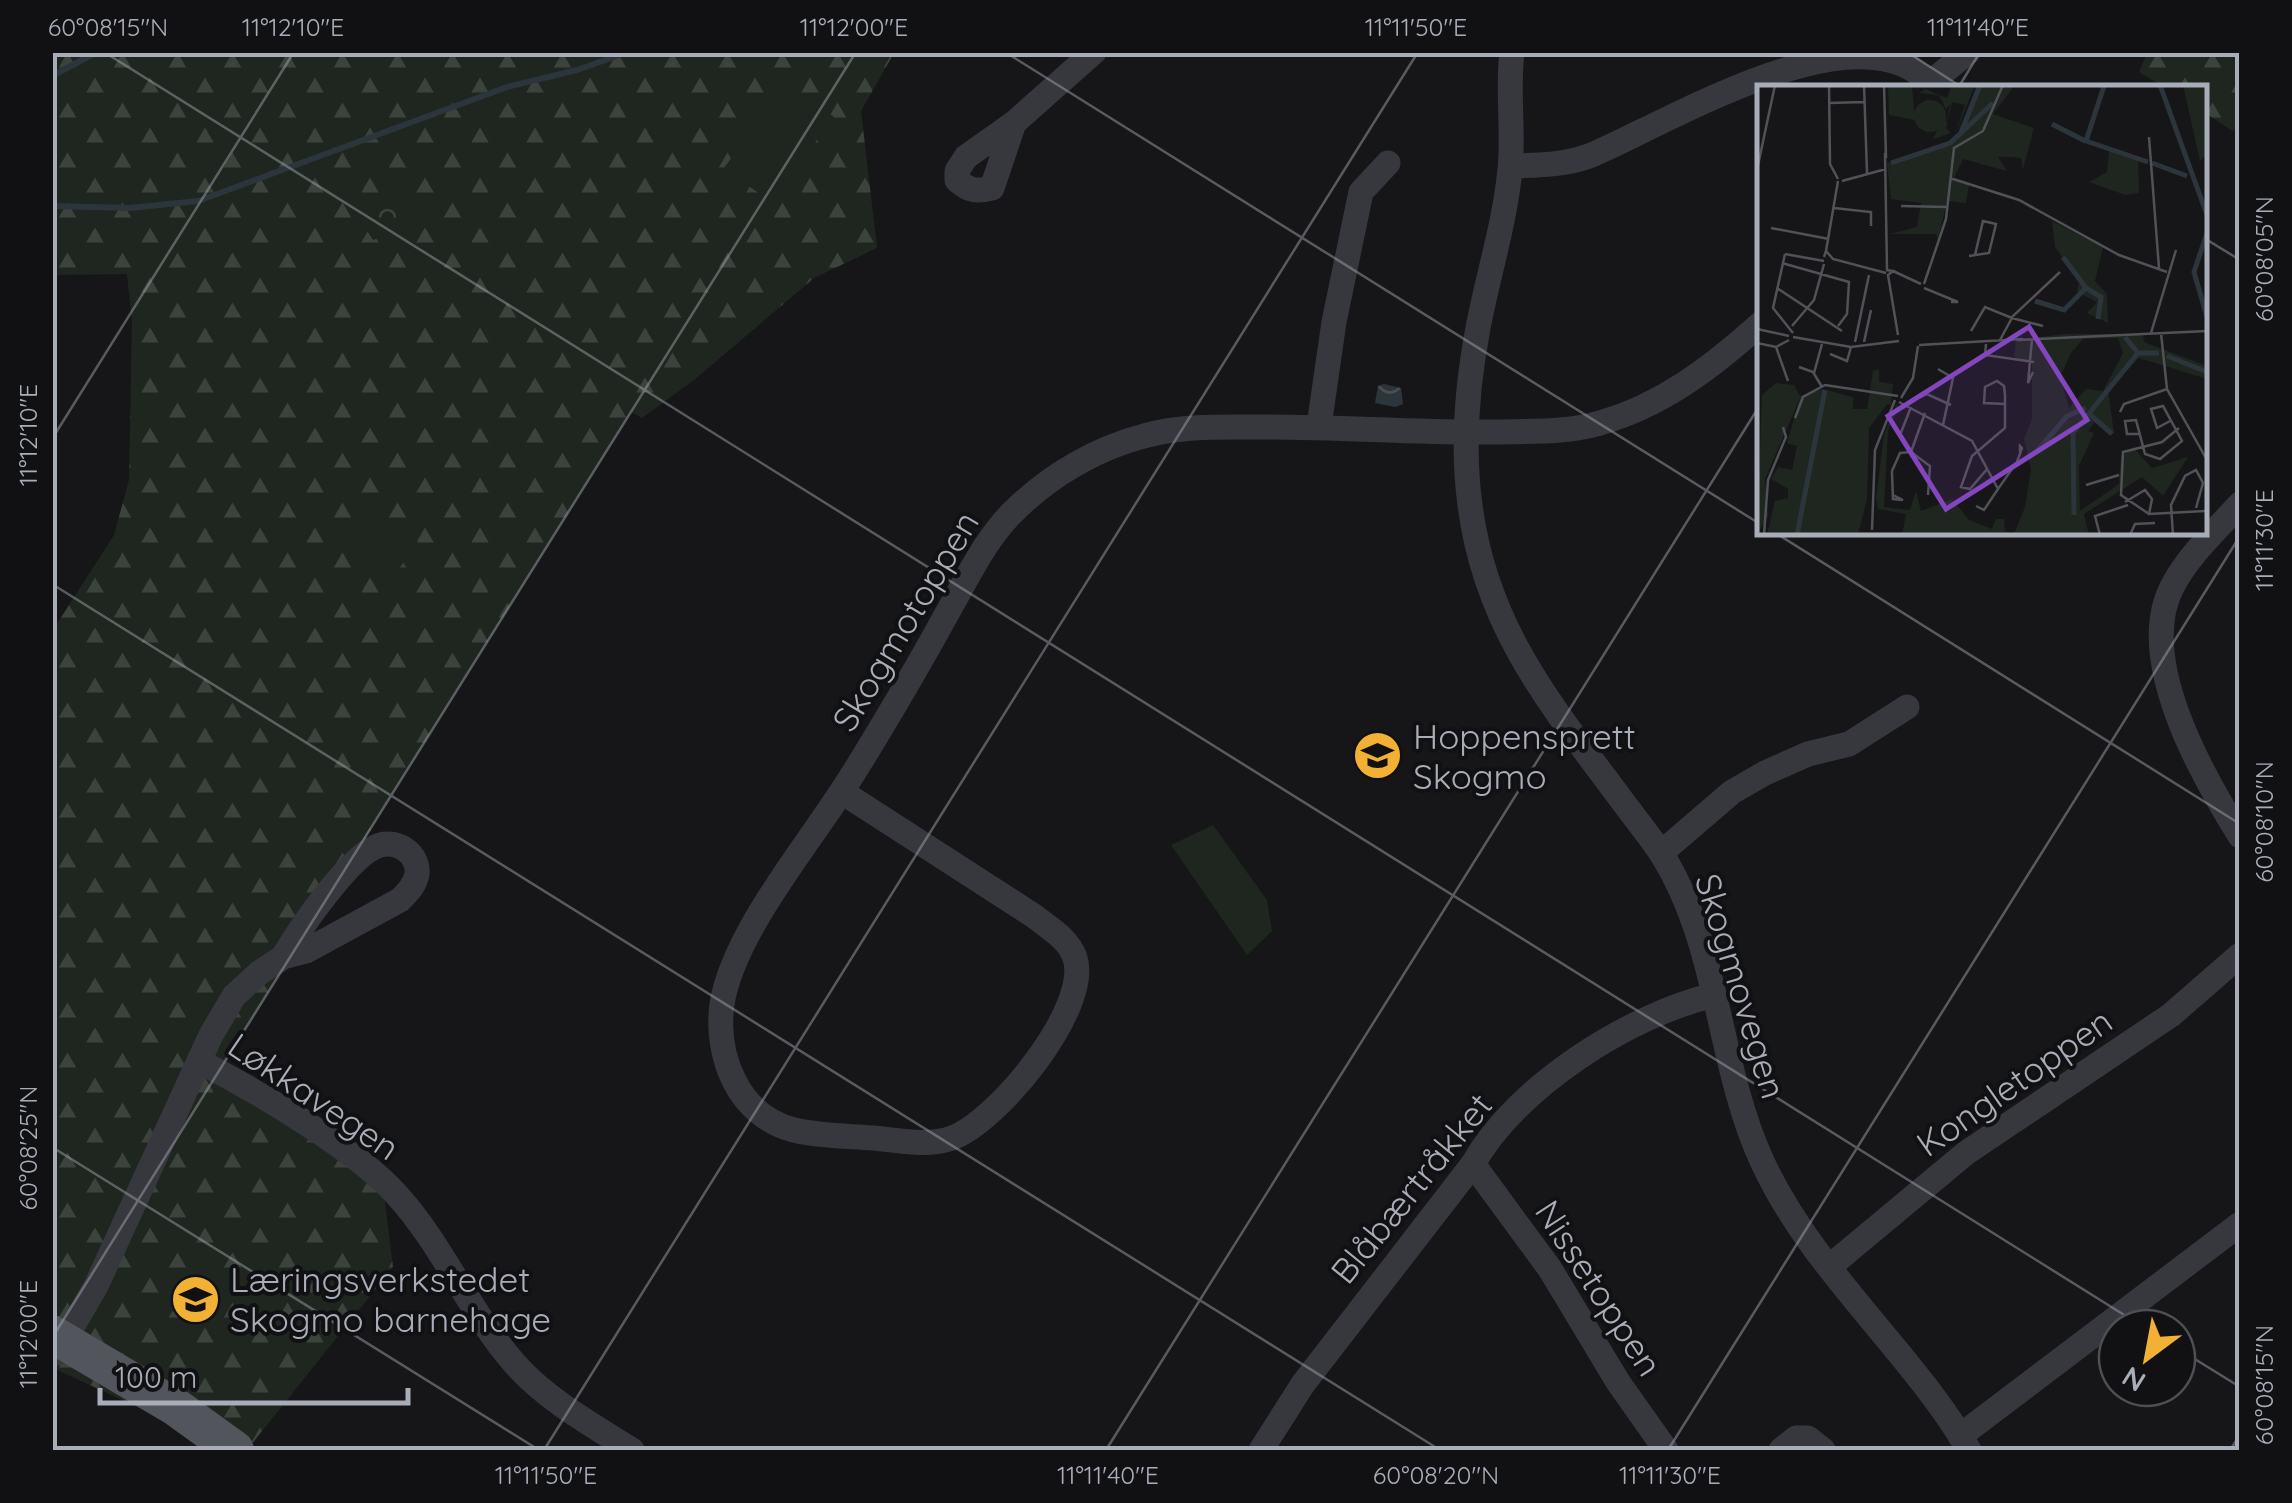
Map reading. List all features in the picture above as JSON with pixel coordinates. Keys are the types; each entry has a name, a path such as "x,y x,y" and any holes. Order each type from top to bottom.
{"main road":[{"path":"56,1347 176,1408 231,1448"}],"street":[{"path":"1014,122 1094,52"},
{"name":"Skogmovegen","path":"1512,52 1510,166 1478,328 1466,432 1470,504 1491,598 1514,646 1543,692 1661,854 1692,920 1714,995 1737,1100 1762,1162 1790,1214 1907,1360 1964,1443"},
{"path":"1510,166 1545,165 1592,155 1727,88 1816,60 1871,53 1889,56 1917,70 1932,85 1968,52"},
{"path":"1319,426 1334,322 1362,192 1388,162"},
{"name":"Skogmotoppen","path":"842,792 1034,916 1062,938 1075,956 1077,980 1068,1010 1037,1058 1004,1098 978,1122 952,1138 924,1142 788,1129 763,1116 732,1081 721,1032 723,1001 741,952 776,888 842,792 977,561 1012,512 1074,465 1145,435 1188,428 1319,426 1466,432 1556,430 1600,423 1662,398 1689,382 1757,326"},
{"path":"2240,504 2187,563 2171,589 2160,636 2175,701 2191,747 2240,836"},
{"path":"1661,854 1732,792 1808,754 1849,744 1907,707"},
{"path":"56,1347 96,1286 199,1062 234,996 283,957 316,905 368,852 392,844 405,848 416,861 412,888 400,900 306,951 283,957"},
{"name":"Kongletoppen","path":"1829,1267 1966,1152 2172,1015 2240,955"},
{"name":"Blåbærtråkket","path":"1261,1450 1303,1384 1473,1164 1482,1146 1534,1093 1590,1050 1648,1017 1714,995"},
{"name":"Løkkavegen","path":"199,1062 370,1168 417,1218 514,1363 571,1412 632,1450"},
{"name":"Nissetoppen","path":"1473,1164 1550,1269 1618,1382 1666,1450"},
{"path":"1964,1443 2240,1224"},
{"path":"1781,1450 1796,1438 1808,1438 1823,1450"}],"green space":[{"path":"53,53 894,53 861,111 877,248 814,278 694,380 642,418 631,412 225,1062 381,1170 393,1267 247,1450 230,1450 53,1368 53,630 114,535 129,480 132,323 127,274 53,275"},
{"path":"2147,53 2239,53 2239,126 2233,131 2207,114 2207,85 2161,85 2139,72"},
{"path":"787,83 834,117 771,202 724,168"},
{"path":"391,194 407,208 414,225 373,240 367,231"},
{"path":"365,505 418,542 391,580 339,542"},
{"path":"1213,825 1267,900 1272,931 1247,955 1171,845"}],"water":[{"path":"1378,386 1401,388 1403,404 1395,407 1375,403"}],"waterway":[{"path":"52,76 97,52"},
{"path":"52,206 130,208 198,201 507,87 577,70 628,52"}],"place":[{"name":"Hoppensprett Skogmo","path":"1378,756"},
{"name":"Læringsverkstedet Skogmo barnehage","path":"195,1299"}]}
